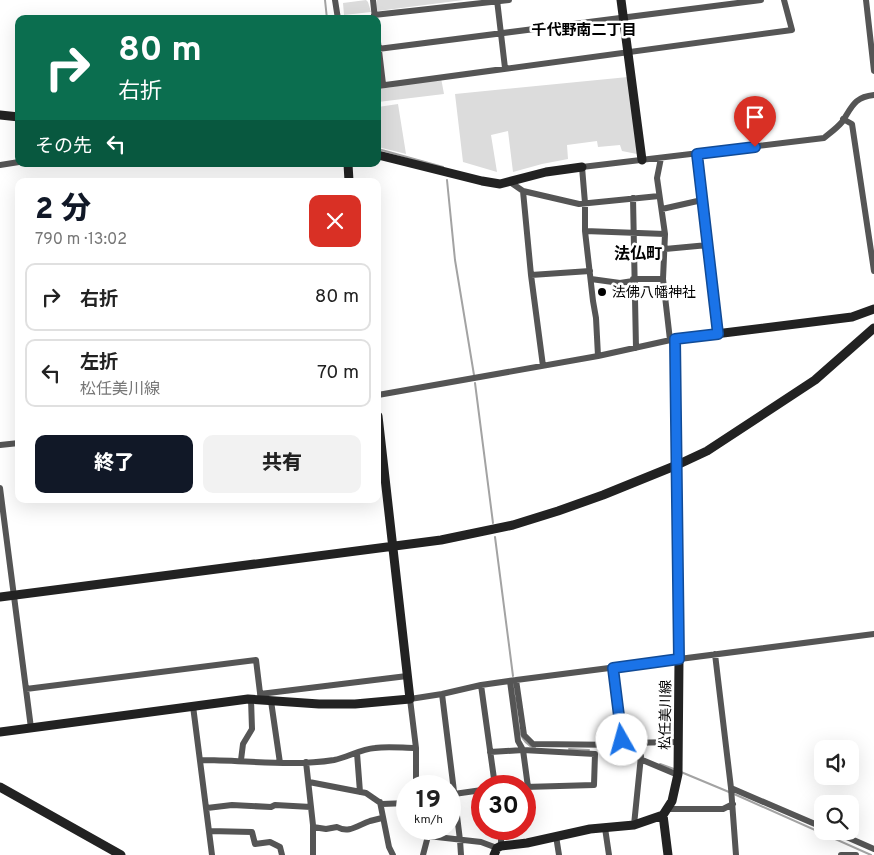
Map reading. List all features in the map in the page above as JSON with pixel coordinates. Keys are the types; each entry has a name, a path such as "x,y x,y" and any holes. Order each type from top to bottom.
{"street":[{"path":"336,0 338,15"},
{"path":"373,0 374,15"},
{"path":"381,16 508,0"},
{"path":"622,0 642,160"},
{"path":"381,45 501,34 761,0"},
{"path":"381,85 792,30 784,0"},
{"path":"866,0 874,71"},
{"path":"497,1 505,68"},
{"path":"381,156 500,184 546,172 824,138 843,119 852,104 864,96 874,95"},
{"path":"0,115 15,117"},
{"path":"843,119 852,124 874,271"},
{"path":"697,154 718,334"},
{"path":"661,158 657,178 665,234 663,279 673,340"},
{"path":"0,165 15,163"},
{"path":"582,168 585,231 596,318 598,356"},
{"path":"510,182 523,191 579,204 660,196"},
{"path":"523,191 531,275 543,366"},
{"path":"632,198 636,348"},
{"path":"662,209 702,200"},
{"path":"585,231 665,234"},
{"path":"665,249 708,245"},
{"path":"531,275 590,271"},
{"path":"591,279 620,283 633,280 663,279"},
{"path":"381,394 598,356 673,340 852,317 874,309"},
{"path":"0,597 393,547 441,540 513,525 603,496 707,451 815,380 874,328"},
{"name":"松任美川線","path":"666,812 678,772 677,465 673,340"},
{"path":"381,442 416,748 416,775"},
{"path":"0,445 15,443"},
{"path":"0,488 31,728"},
{"path":"261,697 271,701 319,704 355,704 410,699 513,680 874,634"},
{"path":"715,654 732,788 736,855"},
{"path":"26,689 256,660 261,697"},
{"path":"613,668 622,740 629,750 641,756 634,825"},
{"path":"0,732 251,699 407,676"},
{"path":"513,680 524,735 533,744 595,746 678,742"},
{"path":"513,680 518,742 523,750 526,775"},
{"path":"481,685 493,775"},
{"path":"442,694 452,775"},
{"path":"242,760 243,744 252,729 251,699"},
{"path":"271,701 280,763"},
{"path":"193,706 212,855"},
{"path":"536,787 594,785 595,746"},
{"path":"201,760 306,762 334,760 373,748 416,748"},
{"path":"490,752 523,750 595,754"},
{"path":"357,753 360,792"},
{"path":"640,759 678,772"},
{"path":"306,762 313,827 313,855"},
{"path":"309,782 366,793 380,802 396,804"},
{"path":"0,786 121,855"},
{"path":"732,788 814,824"},
{"path":"380,802 388,847 393,855"},
{"path":"461,855 460,840 481,842 497,850 556,836 634,825 666,812 723,809 732,804"},
{"path":"207,808 232,805 248,807 288,805 311,807"},
{"path":"666,812 668,855"},
{"path":"313,827 353,829 382,818"},
{"path":"605,828 609,855"},
{"path":"209,831 252,832 254,844 270,842 280,847 282,855"},
{"path":"556,836 559,855"},
{"path":"423,855 427,840"},
{"path":"855,840 874,848"},
{"path":"841,855 856,855"}],"shaded area":[{"path":"366,0 371,12 344,15 343,3"},
{"path":"377,0 464,0 378,11 376,10"},
{"path":"628,77 637,154 622,151 620,145 598,147 597,141 567,145 568,159 513,172 508,131 491,135 497,172 463,162 455,94"},
{"path":"441,78 444,94 381,102 381,89"},
{"path":"398,104 406,154 381,148 381,107"}],"waterway":[{"path":"325,0 327,15"},
{"path":"381,150 443,167"},
{"path":"447,180 455,260 474,375"},
{"path":"475,383 493,523"},
{"path":"495,537 513,676"},
{"path":"515,698 517,720 521,734 524,740 535,748"},
{"path":"569,749 589,750"},
{"path":"599,750 628,752"},
{"path":"660,764 674,769"},
{"path":"681,772 729,792"},
{"path":"734,794 871,855"}],"place":[{"name":"法佛八幡神社","path":"602,292"}],"district":[{"name":"千代野南二丁目","path":"584,30"},
{"name":"法仏町","path":"638,253"}],"route":[{"path":"622,740 613,668 679,659 675,339 718,334 697,154 755,147"}]}
